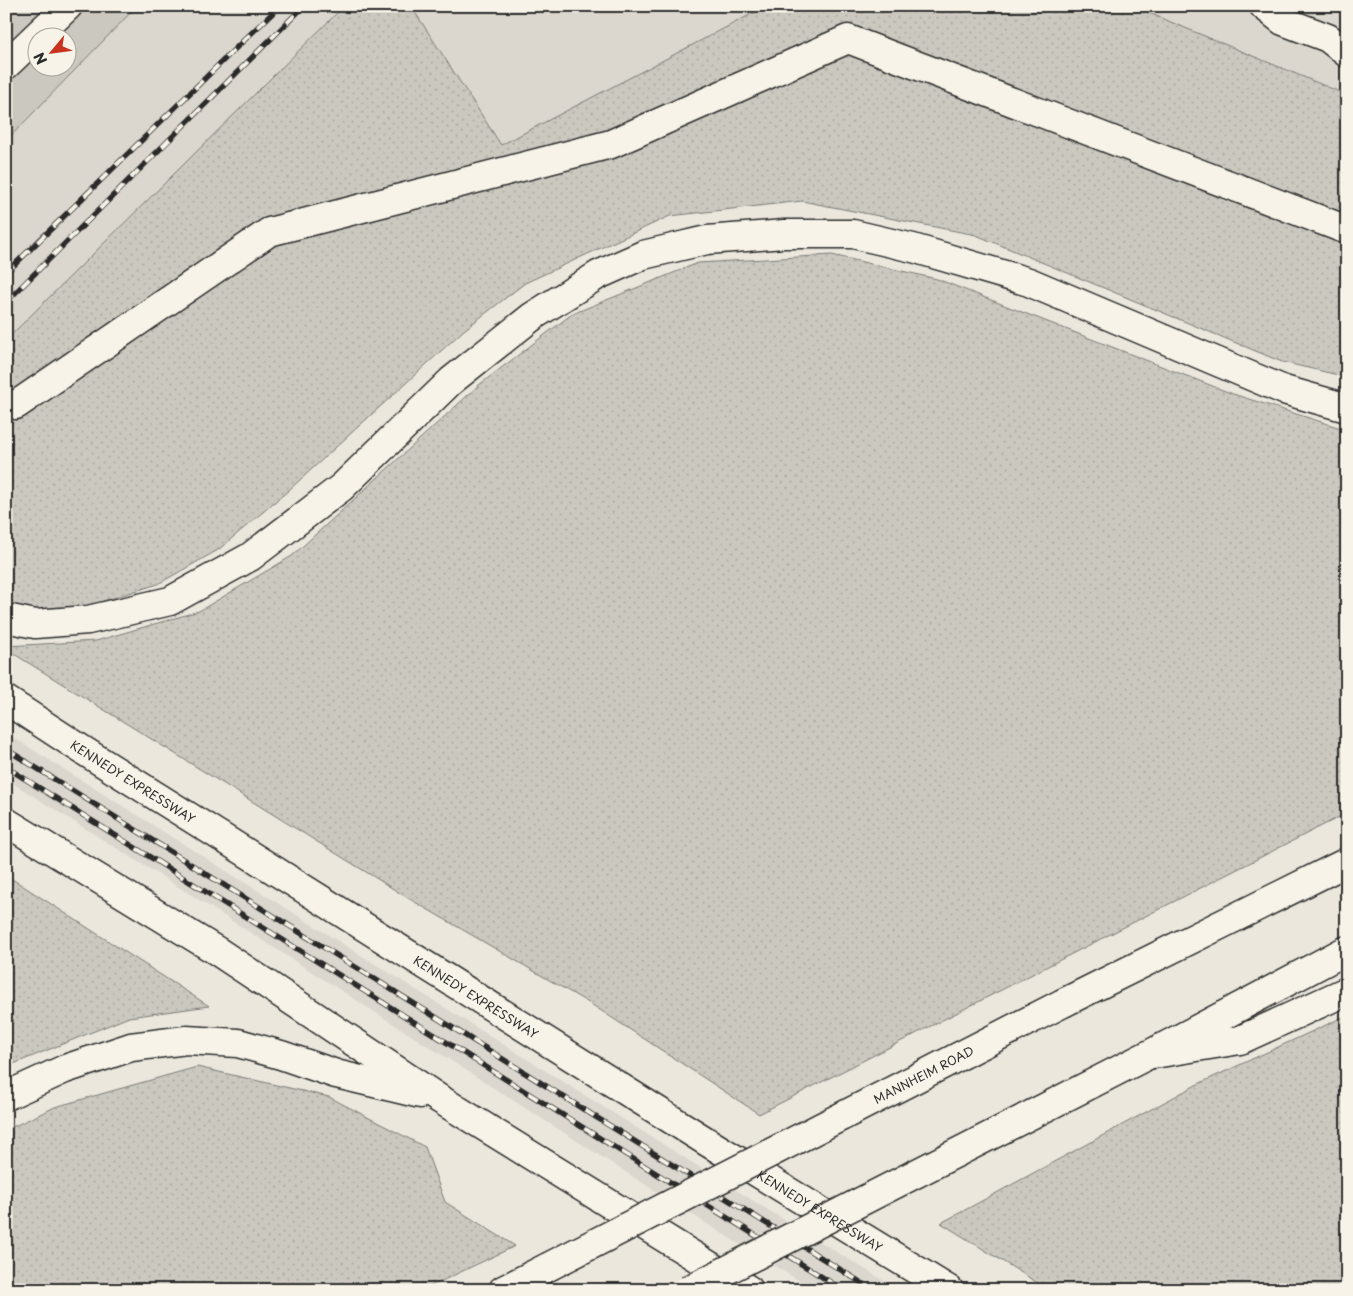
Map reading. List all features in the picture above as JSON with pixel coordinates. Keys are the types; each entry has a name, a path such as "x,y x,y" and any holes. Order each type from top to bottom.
{"main road":[{"path":"6,66 68,6"},
{"path":"1282,11 1328,38 1347,53"},
{"path":"16,405 268,232 611,144 848,40 1347,230"},
{"path":"6,618 34,624 88,620 170,601 250,557 342,487 451,381 533,316 598,275 643,255 707,240 784,234 853,234 913,248 1029,282 1284,390 1347,408"},
{"name":"KENNEDY EXPRESSWAY","path":"6,700 709,1143 949,1290"},
{"path":"6,822 217,951 438,1098 749,1290"},
{"name":"MANNHEIM ROAD","path":"503,1290 1065,1002 1347,862"},
{"path":"688,1290 1148,1055 1347,950"},
{"path":"1148,1055 1240,1040 1347,991"},
{"path":"6,1096 66,1069 131,1047 186,1040 238,1043 281,1055 336,1074 438,1098"}],"shaded area":[{"path":"6,6 137,6 78,67 78,28 28,28 28,78 67,78 6,141"},
{"path":"137,6 1347,6 1347,346 825,177 654,200 6,585 6,141 67,78 78,78 78,67"},
{"path":"344,6 411,6 501,145 767,6 1132,6 1347,95 1347,377 1282,362 976,235 802,201 670,216 525,283 464,330 289,490 218,550 158,584 74,610 6,611 6,340"},
{"path":"832,255 937,279 1233,394 1347,430 1347,813 759,1114 594,1006 408,898 6,649 6,646 96,641 199,611 292,556 479,385 572,314 698,263"},
{"path":"6,733 899,1290 814,1290 718,1231 6,779"},
{"path":"6,875 209,1006 129,1017 6,1067"},
{"path":"1347,1017 1347,1290 1049,1290 941,1223 1196,1085 1341,1018"},
{"path":"197,1067 329,1097 425,1147 445,1202 515,1246 423,1290 6,1290 6,1130 55,1107"}],"railway":[{"path":"6,273 280,6"},
{"path":"6,302 304,6"},
{"path":"6,749 873,1290"},
{"path":"6,767 843,1290"}]}
